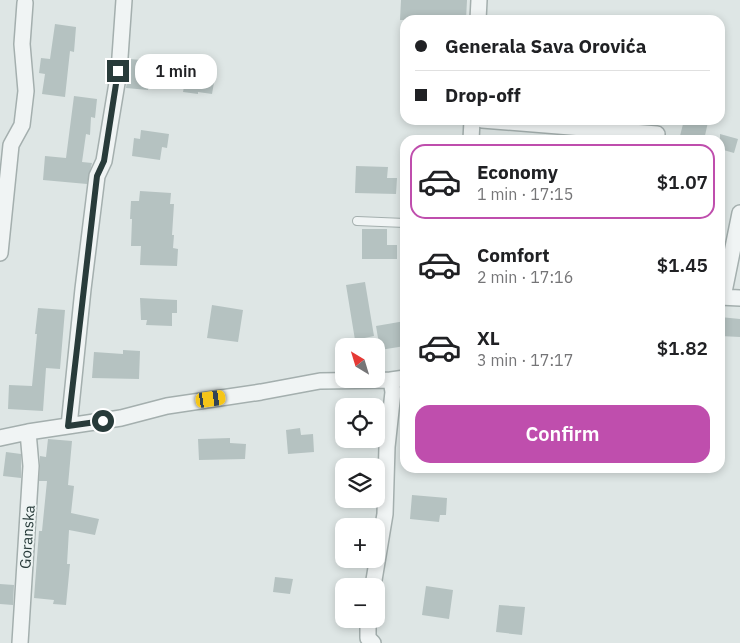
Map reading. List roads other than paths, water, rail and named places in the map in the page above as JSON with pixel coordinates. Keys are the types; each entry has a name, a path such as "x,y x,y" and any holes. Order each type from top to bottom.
{"street":[{"path":"68,426 95,185 98,172 104,161 117,80 124,0"},
{"path":"478,15 479,0"},
{"path":"0,253 11,145 22,125 26,91 22,44 26,2"},
{"path":"544,125 657,134"},
{"path":"725,283 740,213"},
{"path":"725,297 740,298"},
{"path":"0,437 121,418 167,406 261,392 320,380 398,379 392,392 387,446 385,514 374,578"},
{"name":"Goranska","path":"20,643 31,466 28,432"},
{"path":"368,628 368,638 373,643"}],"lane":[{"path":"357,221 400,223"}]}
